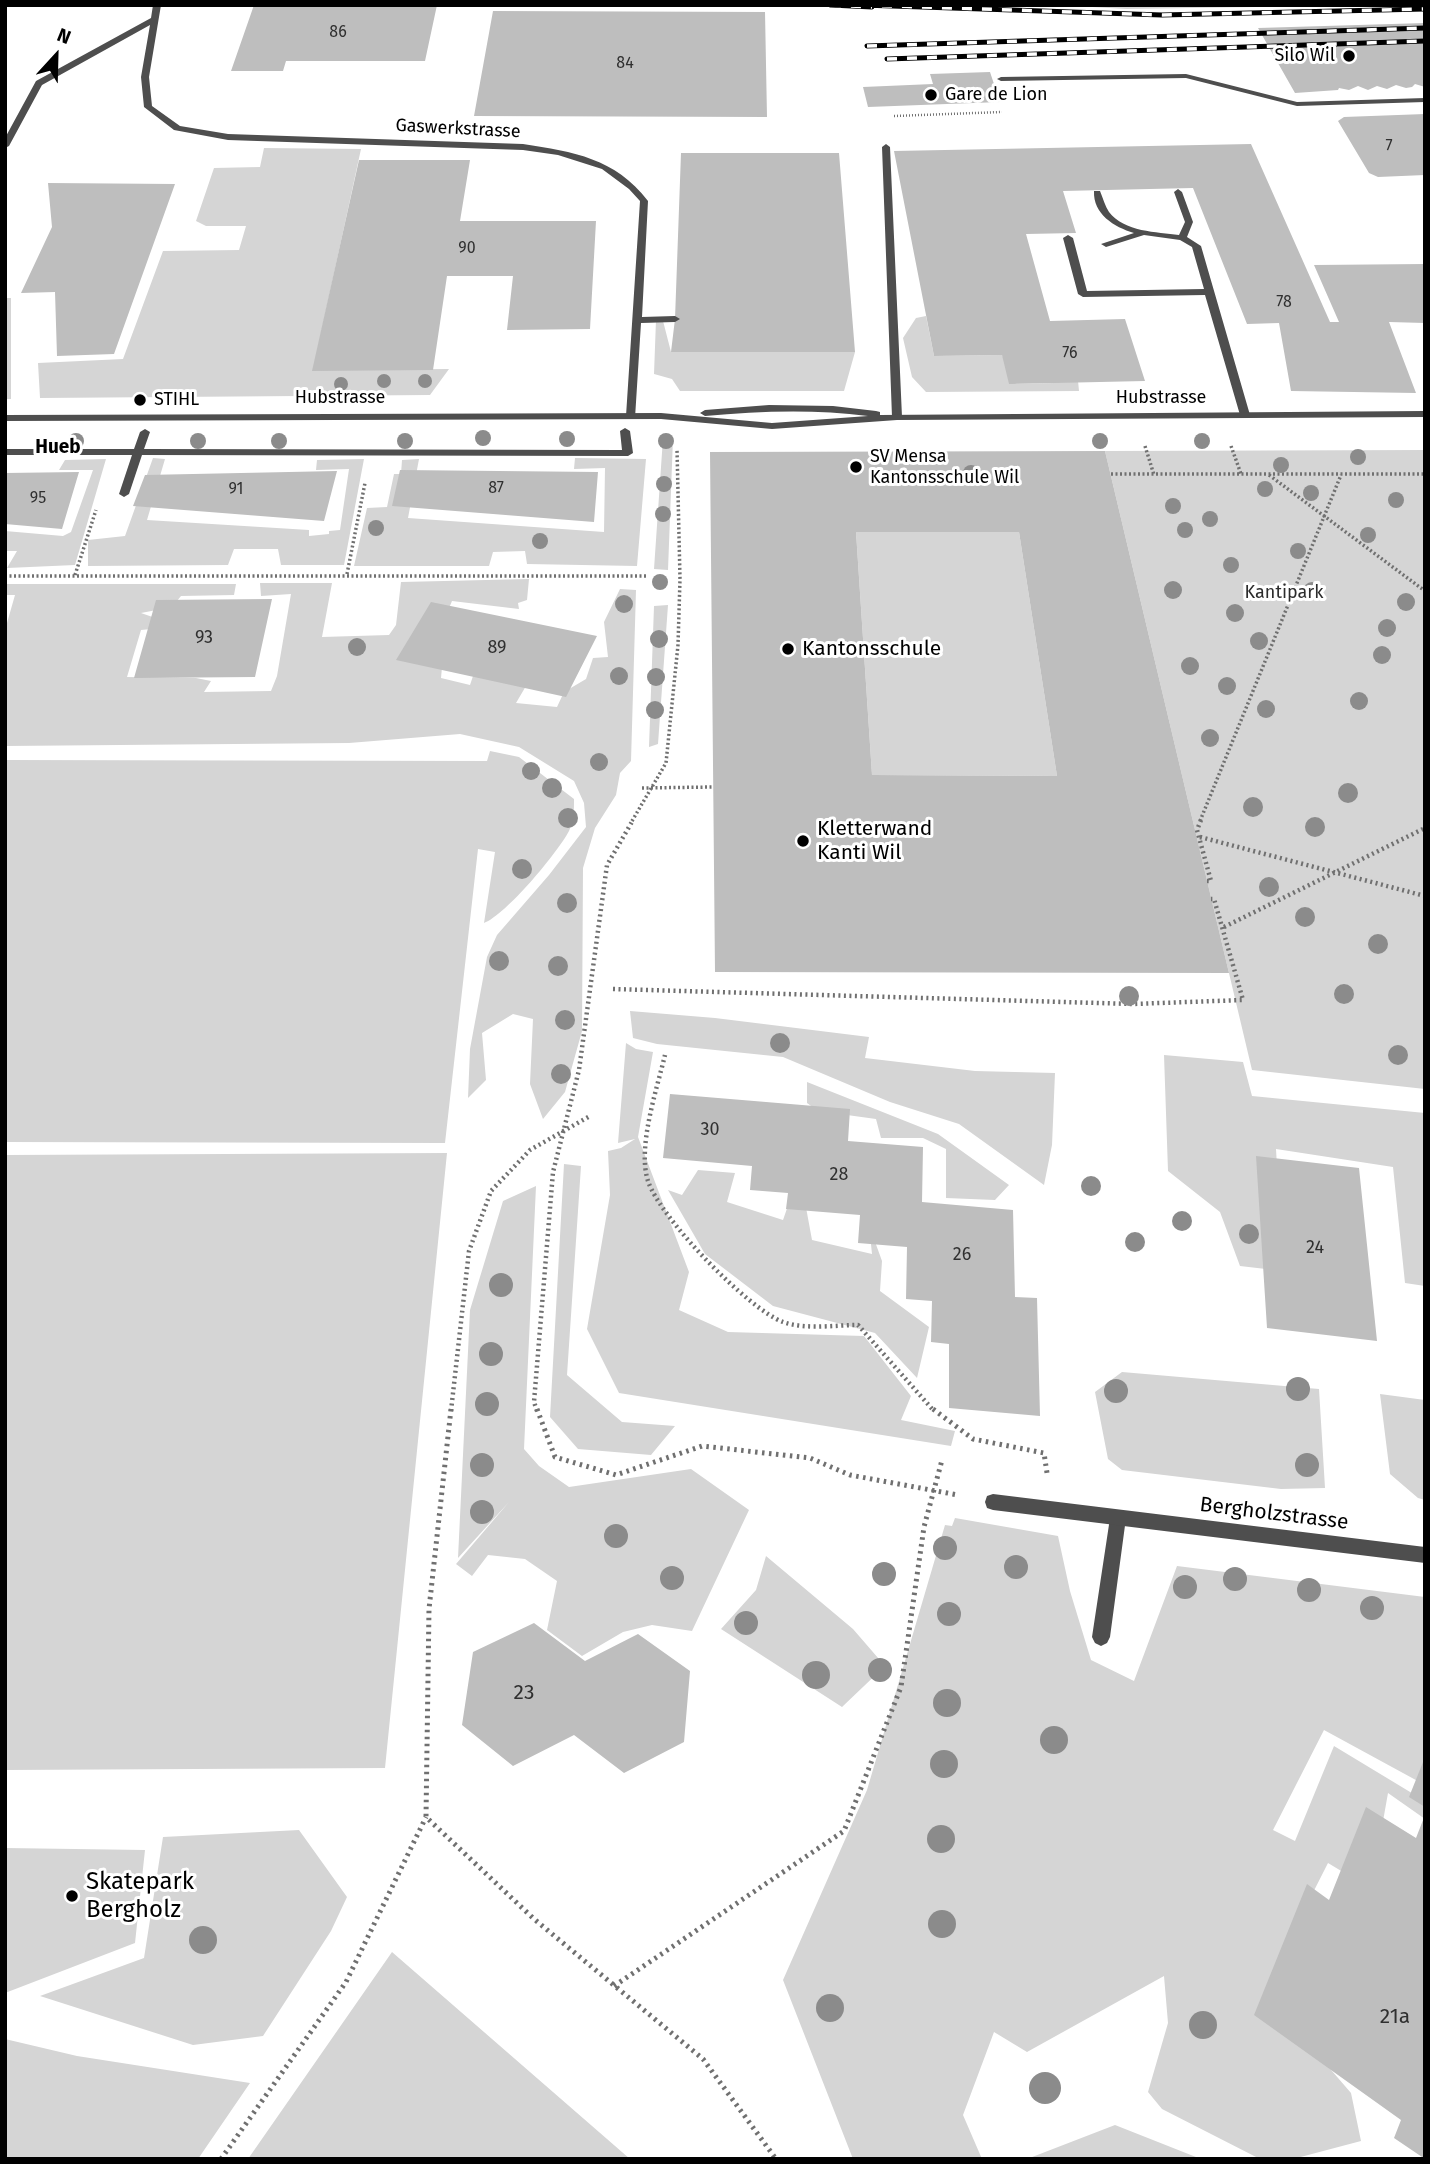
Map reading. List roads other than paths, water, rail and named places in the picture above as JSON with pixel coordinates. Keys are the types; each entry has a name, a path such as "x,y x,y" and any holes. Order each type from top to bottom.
{"street":[{"name":"Gaswerkstrasse","path":"158,5 145,77 148,107 177,128 228,137 523,147 562,152 598,162 630,181 644,201 631,416"},
{"path":"5,146 39,83 155,19"},
{"path":"1001,79 1186,76 1297,104 1425,100"},
{"path":"886,147 897,417"},
{"path":"1178,192 1189,222 1182,238"},
{"path":"1097,193 1106,214 1142,233 1182,238 1196,246 1245,415"},
{"path":"1106,244 1142,233"},
{"path":"1068,238 1083,294 1210,292"},
{"path":"637,320 675,319"},
{"name":"Hubstrasse","path":"676,416 771,406 834,407 897,417"},
{"name":"Hubstrasse","path":"5,418 676,416 772,426 897,417 1425,414"},
{"path":"5,452 628,453 625,431"},
{"path":"124,494 145,432"},
{"name":"Bergholzstrasse","path":"993,1502 1425,1555"},
{"path":"1101,1637 1118,1518"}],"railway":[{"path":"831,5 872,7"},
{"path":"862,5 1162,15 1425,9"},
{"path":"867,46 1425,28"},
{"path":"887,59 1425,41"}],"place":[{"name":"Silo Wil","path":"1349,56"},
{"name":"Gare de Lion","path":"931,95"},
{"name":"STIHL","path":"140,400"},
{"name":"SV Mensa Kantonsschule Wil","path":"856,467"},
{"name":"Kantonsschule","path":"788,649"},
{"name":"Kletterwand Kanti Wil","path":"803,841"},
{"name":"Skatepark Bergholz","path":"72,1896"}],"district":[{"name":"Hueb","path":"58,448"}],"park label":[{"name":"Kantipark","path":"1284,593"}]}
